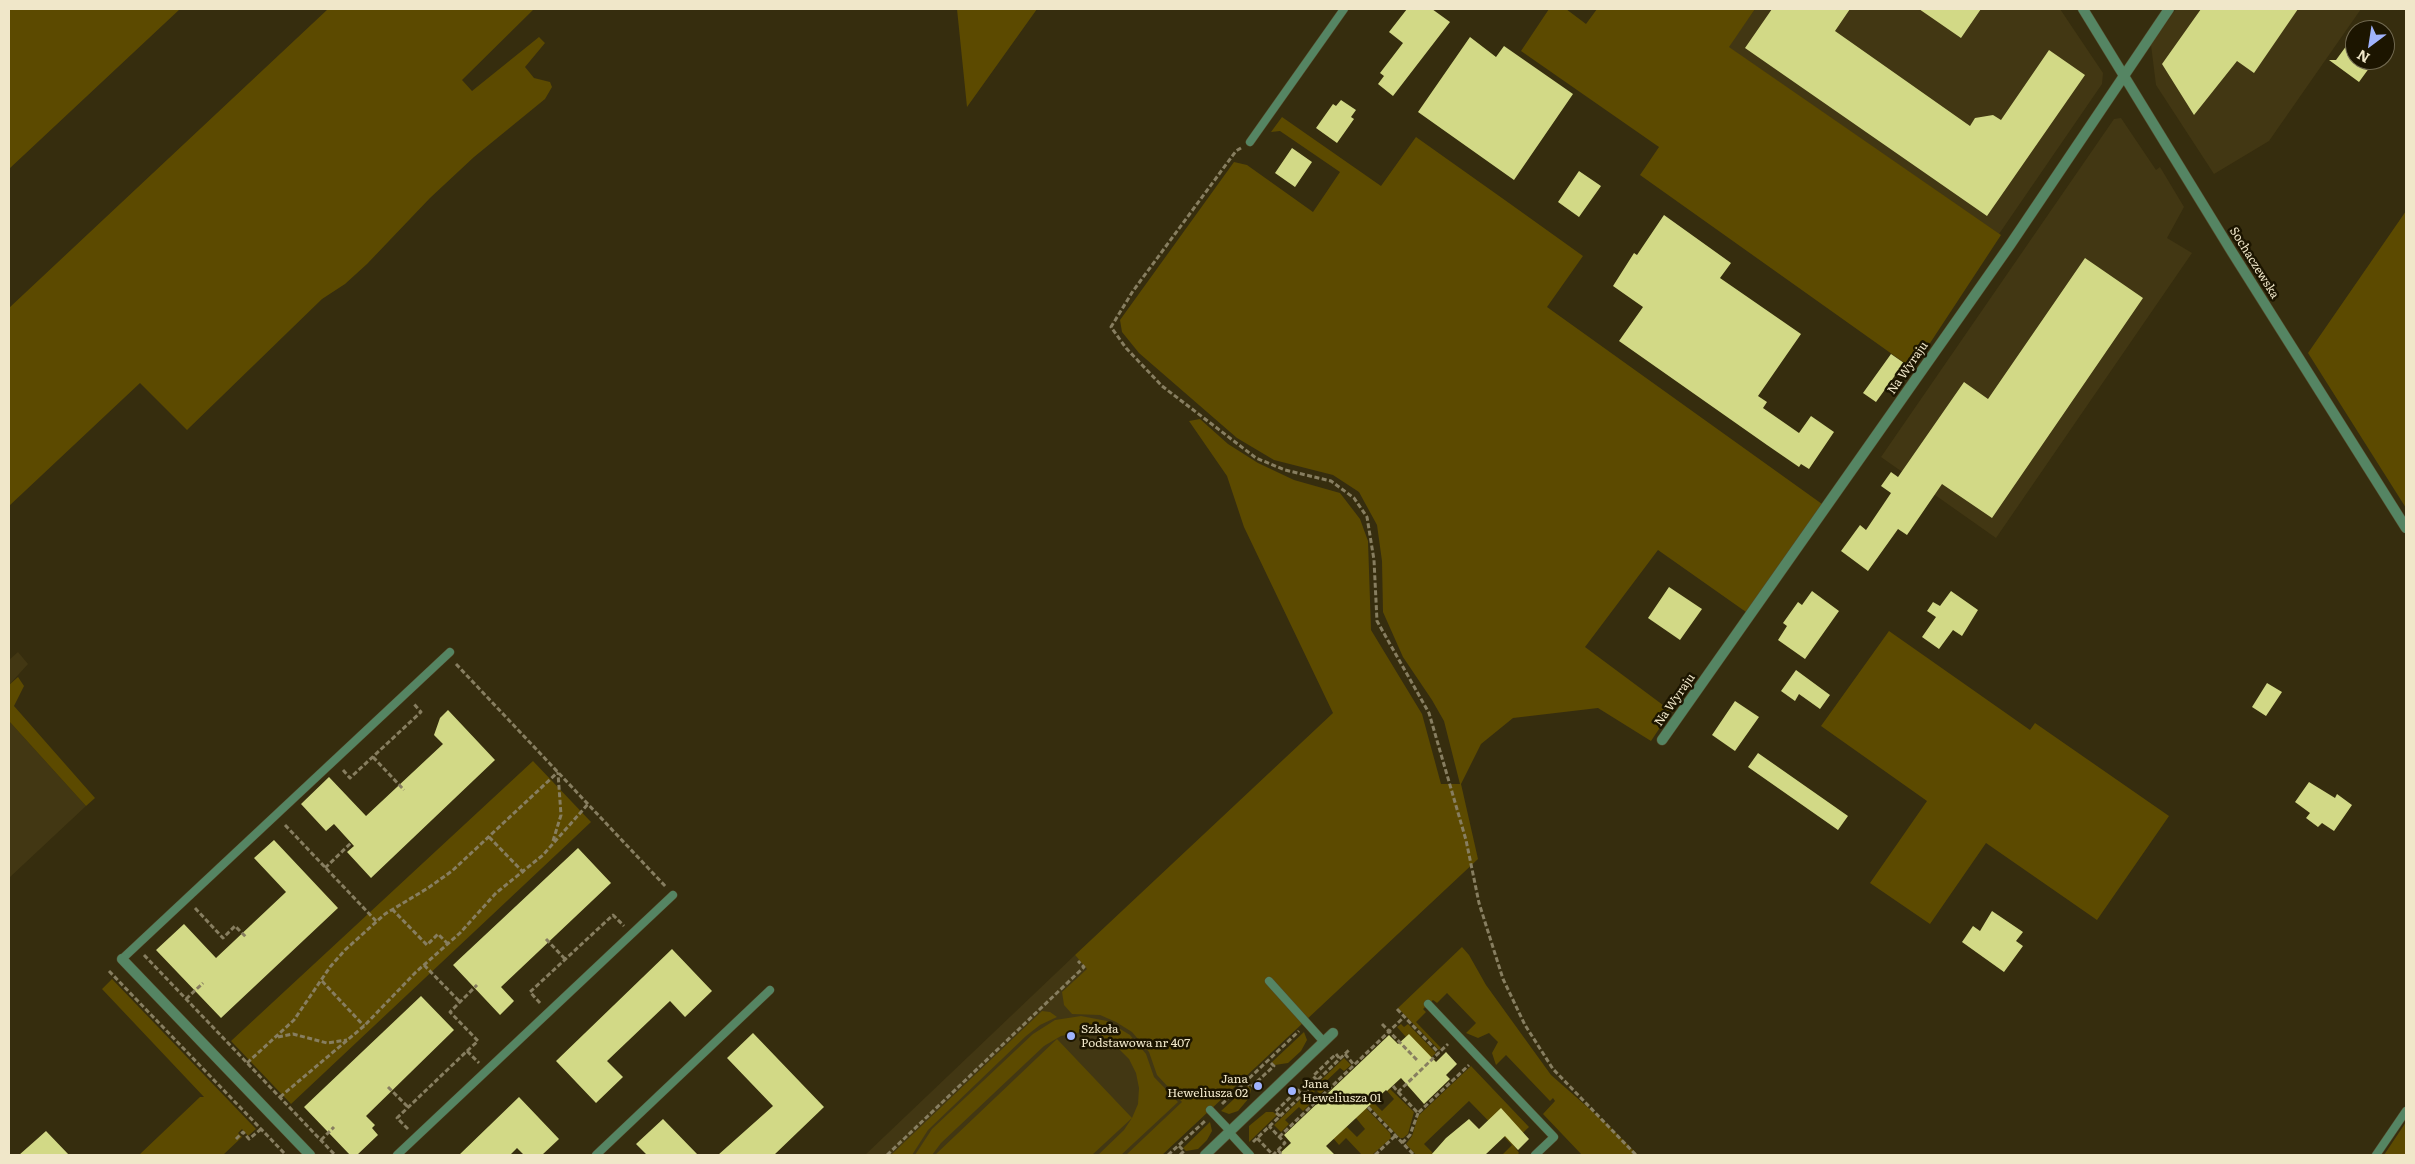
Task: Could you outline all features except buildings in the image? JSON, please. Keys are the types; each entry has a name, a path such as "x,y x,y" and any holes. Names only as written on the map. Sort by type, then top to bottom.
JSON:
{"street":[{"name":"Sochaczewska","path":"2083,9 2232,252 2406,528"},
{"name":"Na Wyraju","path":"1662,740 2010,245 2169,9"},
{"path":"122,959 310,1155"},
{"path":"1205,1155 1333,1033"}],"lane":[{"path":"1250,142 1344,9"},
{"path":"122,959 448,654"},
{"path":"396,1155 673,895"},
{"path":"1269,981 1324,1042"},
{"path":"596,1155 770,990"},
{"path":"1428,1004 1554,1137 1535,1155"},
{"path":"1214,1109 1229,1132 1250,1155"},
{"path":"2376,1155 2406,1111"}],"path":[{"path":"1250,142 1236,151 1132,291 1111,327 1126,348 1162,386 1256,458 1285,470 1331,481 1354,498 1367,518 1374,560 1377,621 1429,713 1466,840 1479,903 1503,979 1525,1026 1553,1069 1636,1155"},
{"path":"448,654 673,895"},
{"path":"336,773 341,768 350,778 421,712 411,702 418,695"},
{"path":"373,757 404,790"},
{"path":"247,1063 301,1012 345,950 392,909 440,880 558,772"},
{"path":"551,846 561,815 558,772"},
{"path":"280,1097 364,1026 424,965 448,944 496,893 524,873 588,804"},
{"path":"282,823 376,921"},
{"path":"489,837 524,873"},
{"path":"325,868 352,842"},
{"path":"659,893 666,886"},
{"path":"193,906 223,938 235,926 247,938"},
{"path":"392,909 427,945 438,934 448,944"},
{"path":"535,1011 542,1004 530,992 613,915 624,926 631,920"},
{"path":"546,939 565,959"},
{"path":"135,947 335,1155"},
{"path":"886,1155 1084,967 1078,961"},
{"path":"424,965 460,1002"},
{"path":"109,971 286,1155"},
{"path":"322,980 364,1026"},
{"path":"186,999 202,983"},
{"path":"402,1136 408,1130 397,1118 478,1041 450,1012 478,985"},
{"path":"1397,1010 1439,1053"},
{"path":"1279,1137 1404,1017"},
{"path":"1382,1024 1417,1060"},
{"path":"1214,1109 1246,1082 1302,1029"},
{"path":"275,1038 293,1034 327,1043 349,1039"},
{"path":"1398,1092 1458,1035"},
{"path":"1251,1144 1349,1050"},
{"path":"467,1051 479,1063 486,1057"},
{"path":"1317,1080 1313,1076 1336,1054 1340,1059"},
{"path":"1345,1054 1354,1065"},
{"path":"1246,1082 1251,1087 1274,1066 1268,1060"},
{"path":"1402,1143 1410,1135 1418,1113 1471,1063 1477,1069"},
{"path":"1393,1086 1418,1113"},
{"path":"388,1087 408,1107"},
{"path":"1280,1116 1275,1112 1298,1090 1314,1102"},
{"path":"1368,1107 1414,1155"},
{"path":"1168,1155 1207,1119"},
{"path":"1257,1138 1273,1154 1285,1143 1269,1126"},
{"path":"320,1140 334,1127"},
{"path":"236,1138 243,1132 249,1139 260,1129"},
{"path":"1375,1155 1396,1136"},
{"path":"1179,1146 1184,1151 1180,1155"},
{"path":"1278,1150 1282,1155"}],"shaded area":[{"path":"9,9 180,9 9,169"},
{"path":"328,9 534,9 462,80 472,91 539,37 545,43 525,67 534,78 550,82 552,87 545,99 474,157 430,198 367,264 345,284 322,299 187,430 140,383 9,506 9,308"},
{"path":"957,9 1037,9 967,107"},
{"path":"1549,9 1566,9 1586,24 1597,9 1755,9 1729,47 2001,235 1913,369 1640,175 1659,147 1521,51"},
{"path":"1755,9 2060,9 2103,73 2102,84 1999,234 1728,47"},
{"path":"2176,9 2361,9 2353,20 2345,20 2345,32 2269,141 2214,174 2156,85 2151,45"},
{"path":"1282,117 1381,186 1416,137 1583,256 1547,307 1822,504 1746,612 1658,550 1585,647 1671,711 1651,741 1598,708 1513,718 1481,744 1461,784 1478,859 1162,1155 1126,1155 1182,1102 1157,1075 1149,1052 1132,1032 1100,1015 1072,1014 1064,1005 1062,992 1087,969 1075,955 1333,713 1244,527 1227,476 1189,421 1200,419 1228,444 1258,463 1294,480 1340,493 1360,519 1368,541 1371,630 1422,714 1441,784 1460,784 1444,721 1403,657 1383,612 1382,561 1377,525 1359,492 1333,475 1274,460 1237,438 1139,353 1122,332 1120,320 1234,162 1247,165 1313,212 1340,172 1280,131 1271,132"},
{"path":"2121,118 2156,170 2160,167 2184,207 2167,238 2192,253 1996,538 1881,457 2114,119"},
{"path":"2406,211 2406,508 2308,353"},
{"path":"1889,631 2030,730 2035,723 2169,816 2097,920 1986,843 1930,924 1870,883 1927,801 1821,726"},
{"path":"18,652 28,664 9,685 9,660"},
{"path":"18,677 24,686 14,706 95,798 86,806 9,721 9,685"},
{"path":"9,721 86,806 9,878"},
{"path":"533,761 591,822 291,1104 231,1041"},
{"path":"1462,947 1469,955 1486,985 1551,1075 1609,1126 1638,1155 1582,1155 1543,1114 1555,1101 1553,1098 1550,1101 1506,1055 1496,1065 1492,1053 1498,1042 1489,1033 1478,1038 1466,1033 1476,1023 1447,993 1437,1003 1433,1000 1423,1009 1426,1012 1416,1022 1441,1048 1439,1050 1398,1008"},
{"name":"Szkoła Podstawowa nr 407","path":"1075,955 1216,1104 1162,1155 865,1155"},
{"path":"112,979 256,1129 248,1136 242,1129 238,1133 242,1137 223,1155 139,1155 200,1097 204,1097 102,989"},
{"path":"1042,1011 1050,1012 1057,1017 1040,1025 1026,1036 928,1130 912,1155 891,1155"},
{"path":"1081,1016 1107,1021 1130,1035 1146,1054 1154,1077 1178,1102 1121,1155 1098,1155 1124,1130 1132,1118 1138,1104 1139,1088 1136,1073 1129,1059 1111,1041 1097,1035 1081,1032 1061,1036 1044,1046 941,1143 932,1155 915,1155 932,1129 1033,1034 1055,1020"},
{"path":"1401,1024 1404,1027 1408,1024 1436,1053 1406,1082 1422,1048 1409,1034 1406,1037 1397,1027"},
{"path":"1304,1032 1307,1040 1301,1051 1288,1063 1275,1065 1272,1062"},
{"path":"1057,1039 1132,1118 1092,1155 935,1155"},
{"path":"1344,1058 1351,1065 1344,1071 1340,1068 1322,1085 1326,1089 1320,1094 1316,1090 1311,1095 1309,1092"},
{"path":"1471,1066 1529,1127 1512,1143 1519,1153 1517,1155 1502,1155 1512,1145 1469,1101 1424,1144 1433,1153 1431,1155 1416,1155 1406,1144 1412,1136 1418,1116"},
{"path":"1248,1086 1251,1089 1249,1098 1238,1111 1229,1114 1221,1111"},
{"path":"1390,1089 1414,1112 1408,1134 1403,1138 1400,1138 1369,1106 1373,1102 1382,1111 1394,1099 1387,1091"},
{"path":"1304,1096 1311,1103 1303,1111 1299,1107 1285,1120 1289,1124 1281,1132 1274,1125"},
{"path":"1366,1108 1390,1133 1391,1138 1372,1155 1362,1155 1346,1138 1339,1145 1333,1138 1347,1127 1357,1137 1365,1129 1356,1118"},
{"path":"1266,1112 1273,1112 1277,1115 1249,1142 1249,1126"},
{"path":"1210,1122 1212,1131 1207,1140 1198,1149 1186,1151 1183,1148"},
{"path":"2406,1122 2406,1155 2384,1155"}],"place":[{"name":"Szkoła Podstawowa nr 407","path":"1071,1036"},
{"name":"Jana Heweliusza 02","path":"1258,1086"},
{"name":"Jana Heweliusza 01","path":"1292,1091"}]}
